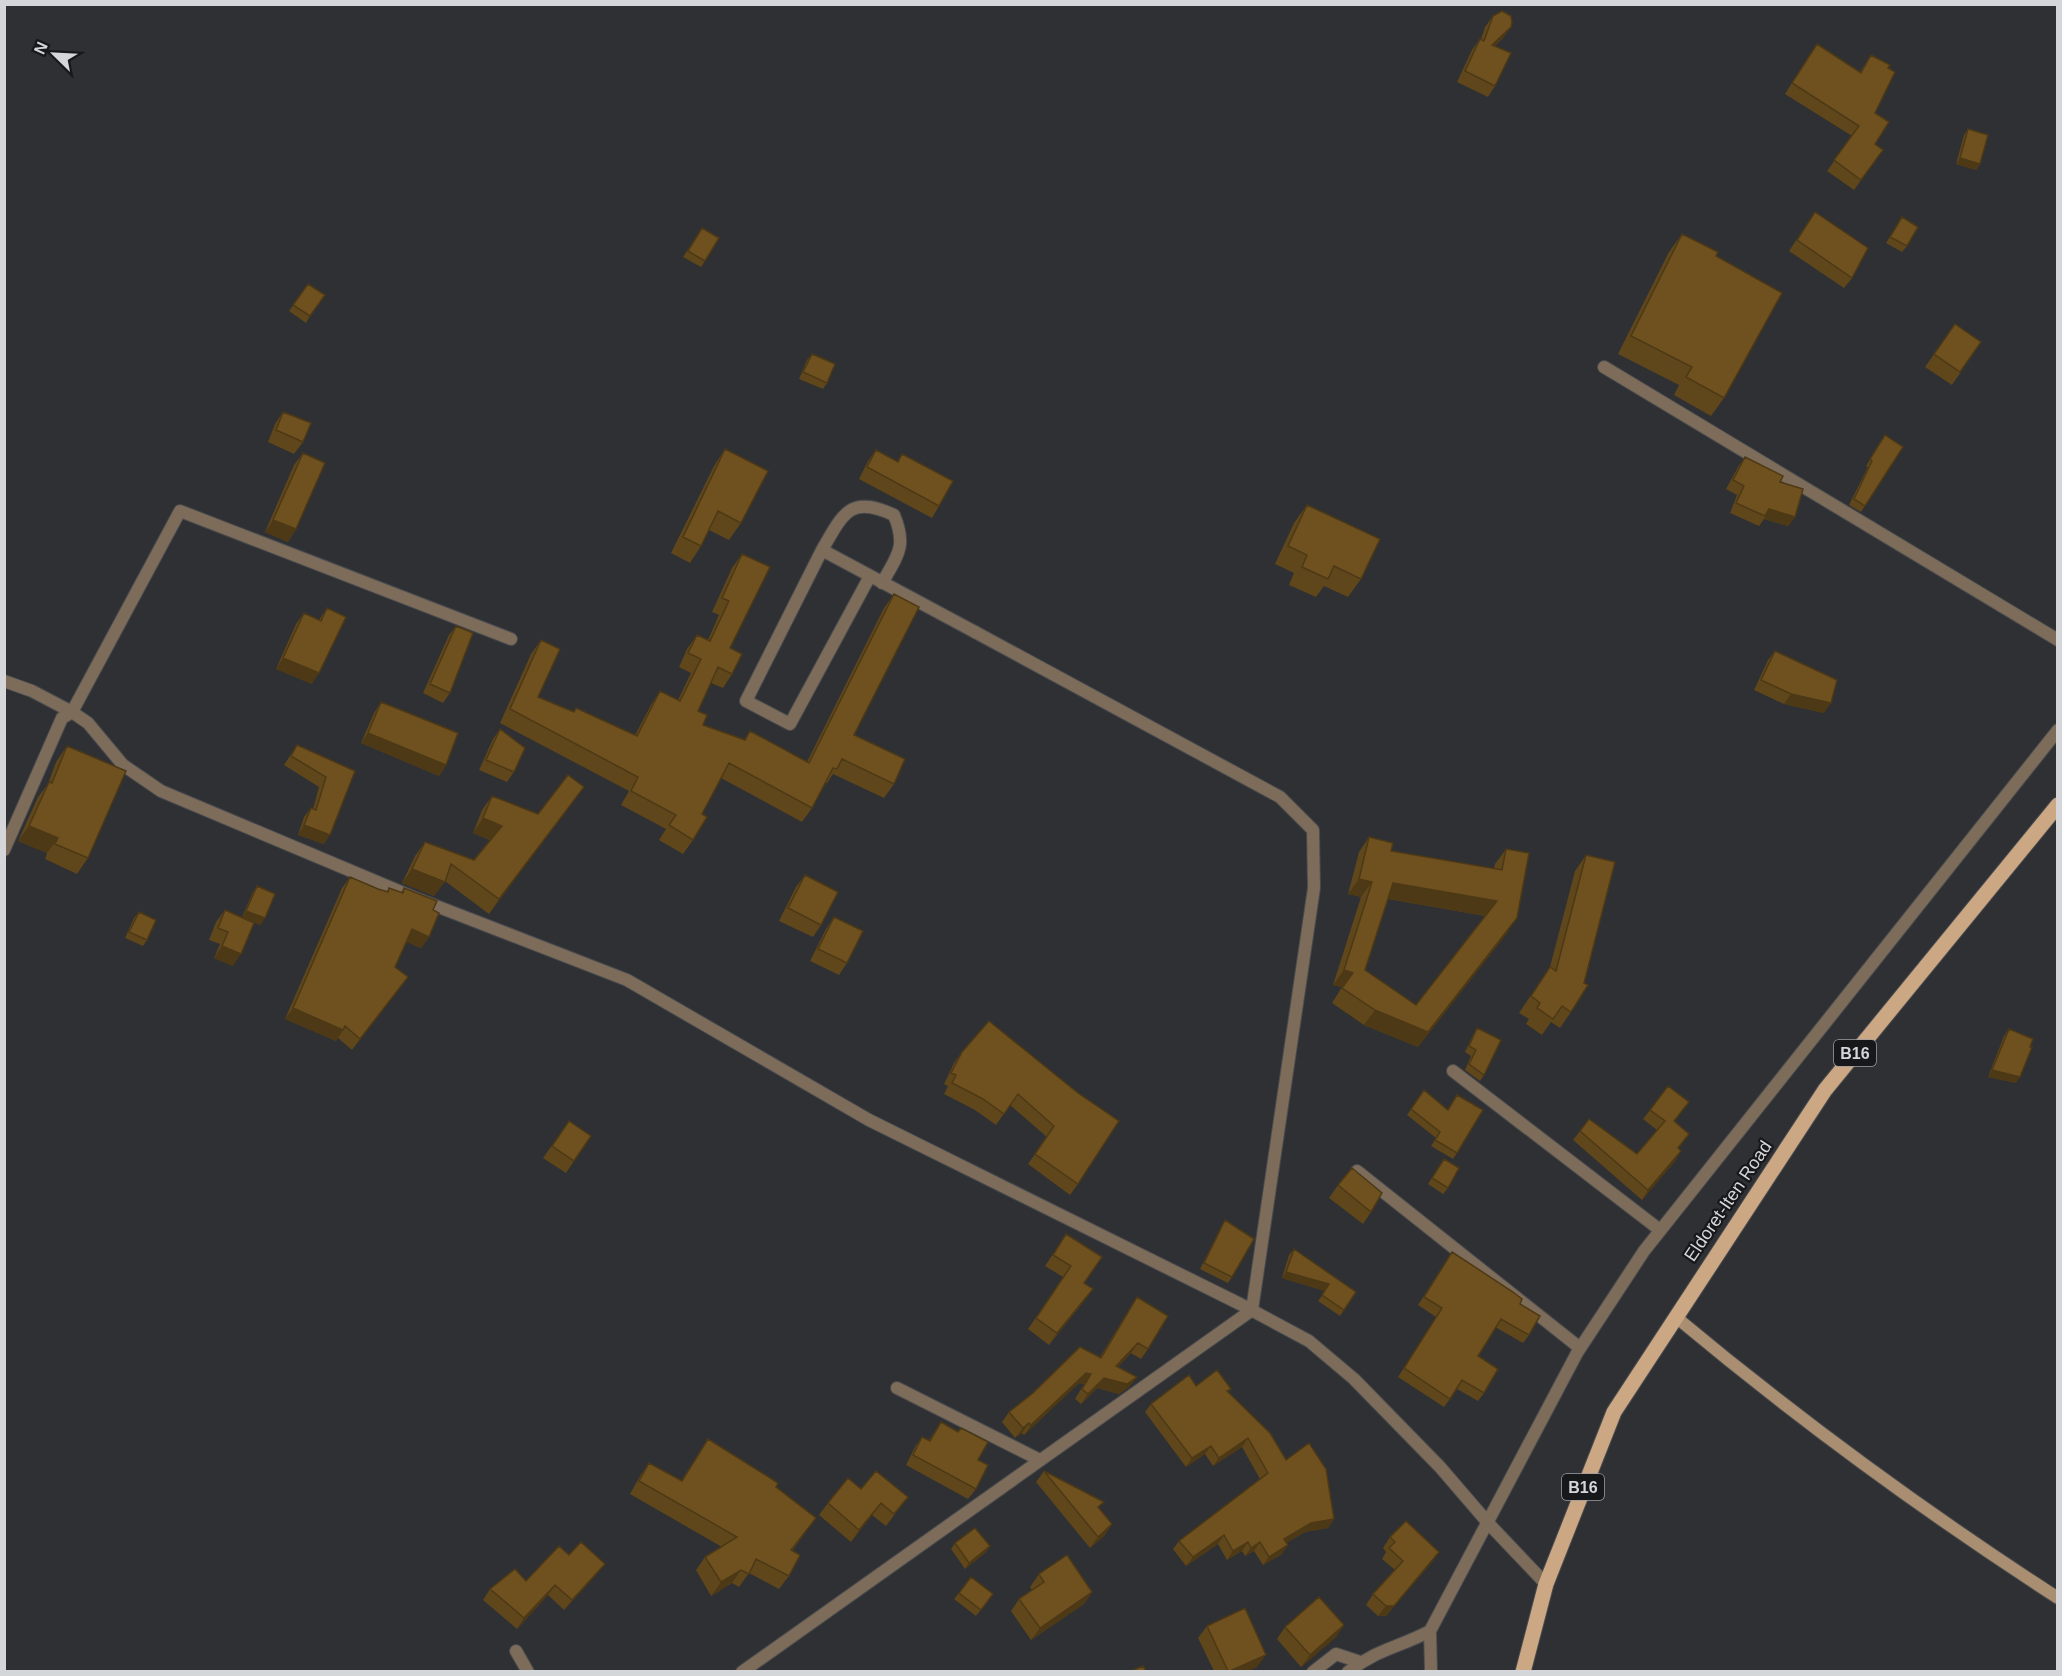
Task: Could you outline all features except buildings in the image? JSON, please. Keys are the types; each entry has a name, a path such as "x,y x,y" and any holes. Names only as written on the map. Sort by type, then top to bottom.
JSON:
{"main road":[{"name":"Eldoret-Iten Road","path":"1523,1671 1546,1584 1614,1412 1825,1090 2058,805"},
{"path":"1677,1318 1767,1393 1908,1498 2058,1598"}],"street":[{"path":"1604,367 2058,640"},
{"path":"870,576 790,724 746,700 822,550 841,518 857,507 874,505 894,515 902,533 901,550 882,583"},
{"path":"4,850 62,718 72,712 180,511 511,639"},
{"path":"742,1671 1252,1310 1314,888 1313,830 1280,797 822,550"},
{"path":"4,681 32,691 88,723 123,765 161,791 413,897 627,980 869,1119 1252,1310 1309,1341 1354,1379 1440,1467 1489,1524 1546,1584"},
{"path":"1431,1671 1431,1631 1580,1348 1660,1230 2058,730"},
{"path":"1453,1071 1660,1230"},
{"path":"1357,1171 1580,1348"},
{"path":"897,1388 1040,1460"},
{"path":"1348,1671 1388,1647 1412,1641 1431,1631"},
{"path":"516,1651 528,1671"},
{"path":"1313,1671 1336,1654 1360,1662"}]}
